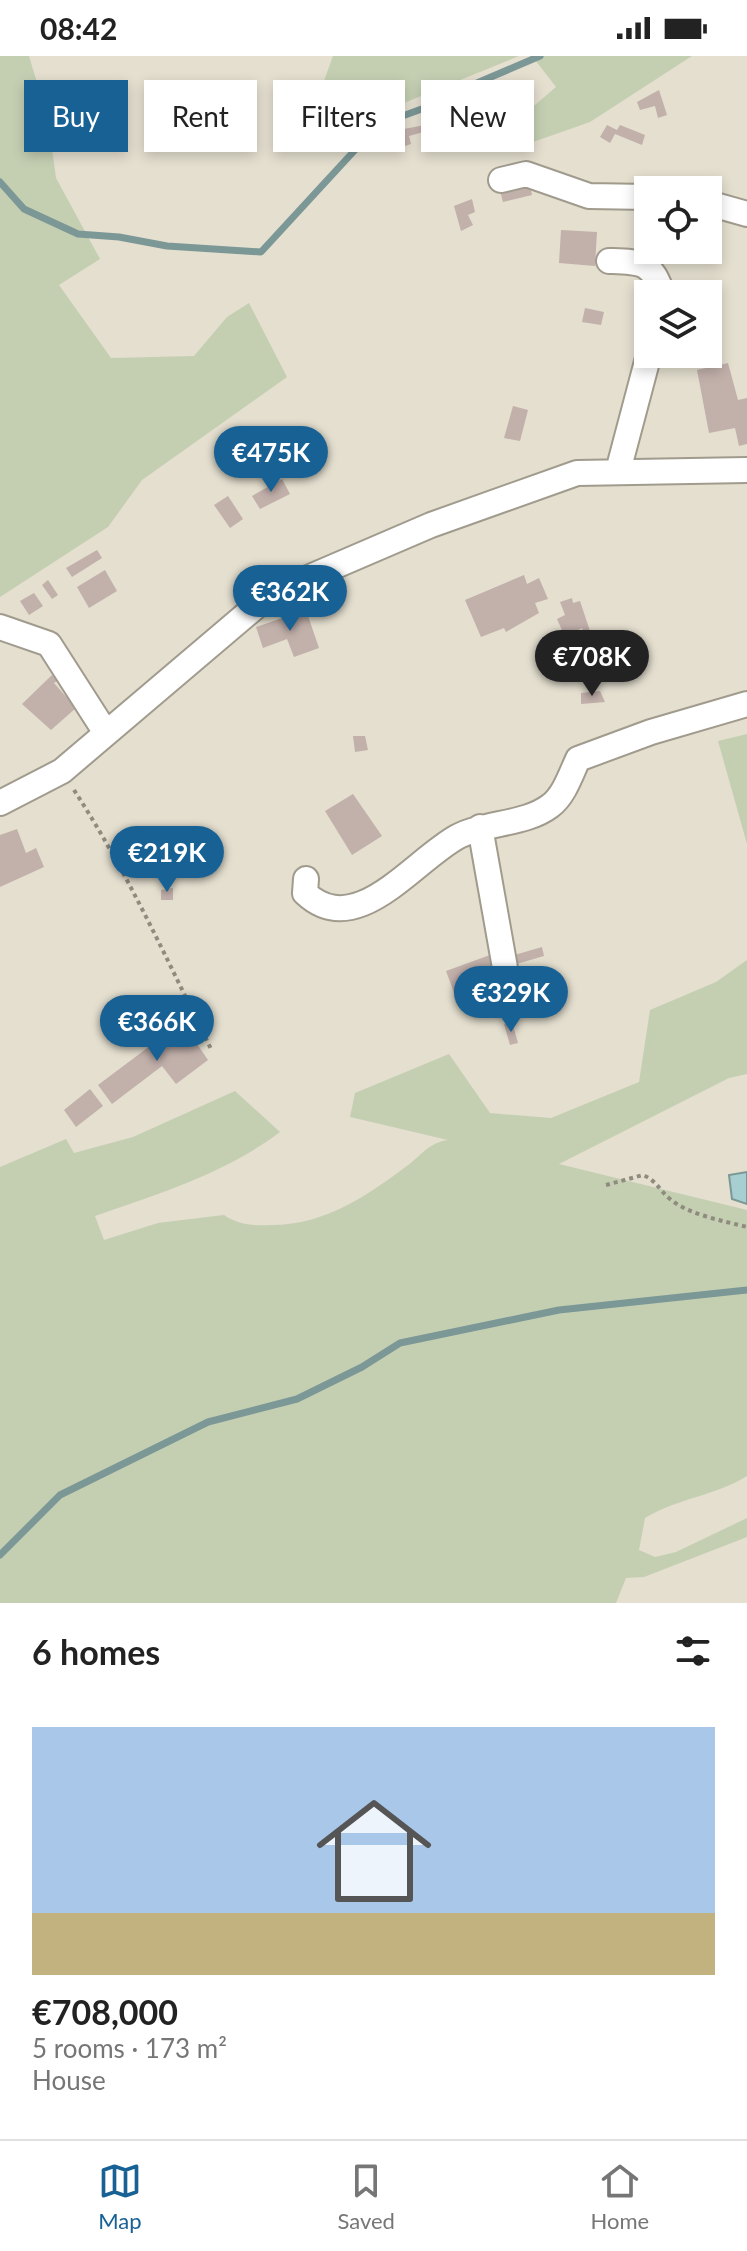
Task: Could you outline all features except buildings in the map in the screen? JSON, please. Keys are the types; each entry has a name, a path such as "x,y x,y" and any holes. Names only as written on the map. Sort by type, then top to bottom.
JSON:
{"street":[{"path":"501,180 526,174 589,196 634,197"},
{"path":"722,207 747,214"},
{"path":"609,261 641,263 657,274 658,280"},
{"path":"618,471 645,368"},
{"path":"0,803 62,771 261,602 289,586 431,525 577,473 747,470"},
{"path":"0,627 49,644 106,733"},
{"path":"306,879 305,893 319,907 336,911 358,906 456,838 480,827 547,809 557,801 578,759 651,732 747,704"},
{"path":"480,827 510,996"}],"path":[{"path":"62,771 127,876 147,923 212,1051"},
{"path":"606,1185 643,1175 657,1181 670,1199 715,1219 747,1227"}],"green space":[{"path":"0,56 29,56 36,80 24,80 24,152 52,152 56,178 100,259 59,285 111,358 194,356 227,317 249,303 287,377 142,480 108,527 0,597"},
{"path":"333,56 519,56 460,80 421,80 421,96 405,103 405,80 324,80"},
{"path":"532,56 692,56 590,122 534,142 534,106 556,87"},
{"path":"747,734 747,844 718,741"},
{"path":"747,960 747,1074 729,1078 559,1164 747,1210 747,1476 645,1518 639,1550 655,1557 676,1552 747,1518 747,1537 644,1577 626,1578 616,1603 0,1603 0,1167 66,1139 74,1153 133,1137 235,1091 280,1132 214,1171 95,1216 104,1240 158,1223 224,1215 241,1223 259,1225 311,1220 346,1206 396,1174 428,1148 448,1140 350,1117 355,1093 449,1054 490,1113 551,1118 639,1082 650,1010 716,982"}],"water":[{"path":"747,1172 747,1204 732,1199 729,1175"}],"waterway":[{"path":"0,182 24,209 78,234 119,237 167,246 261,252 378,125 457,96 477,83 540,56"},
{"path":"0,1555 60,1495 208,1422 297,1399 362,1367 400,1343 559,1310 747,1290"}]}
